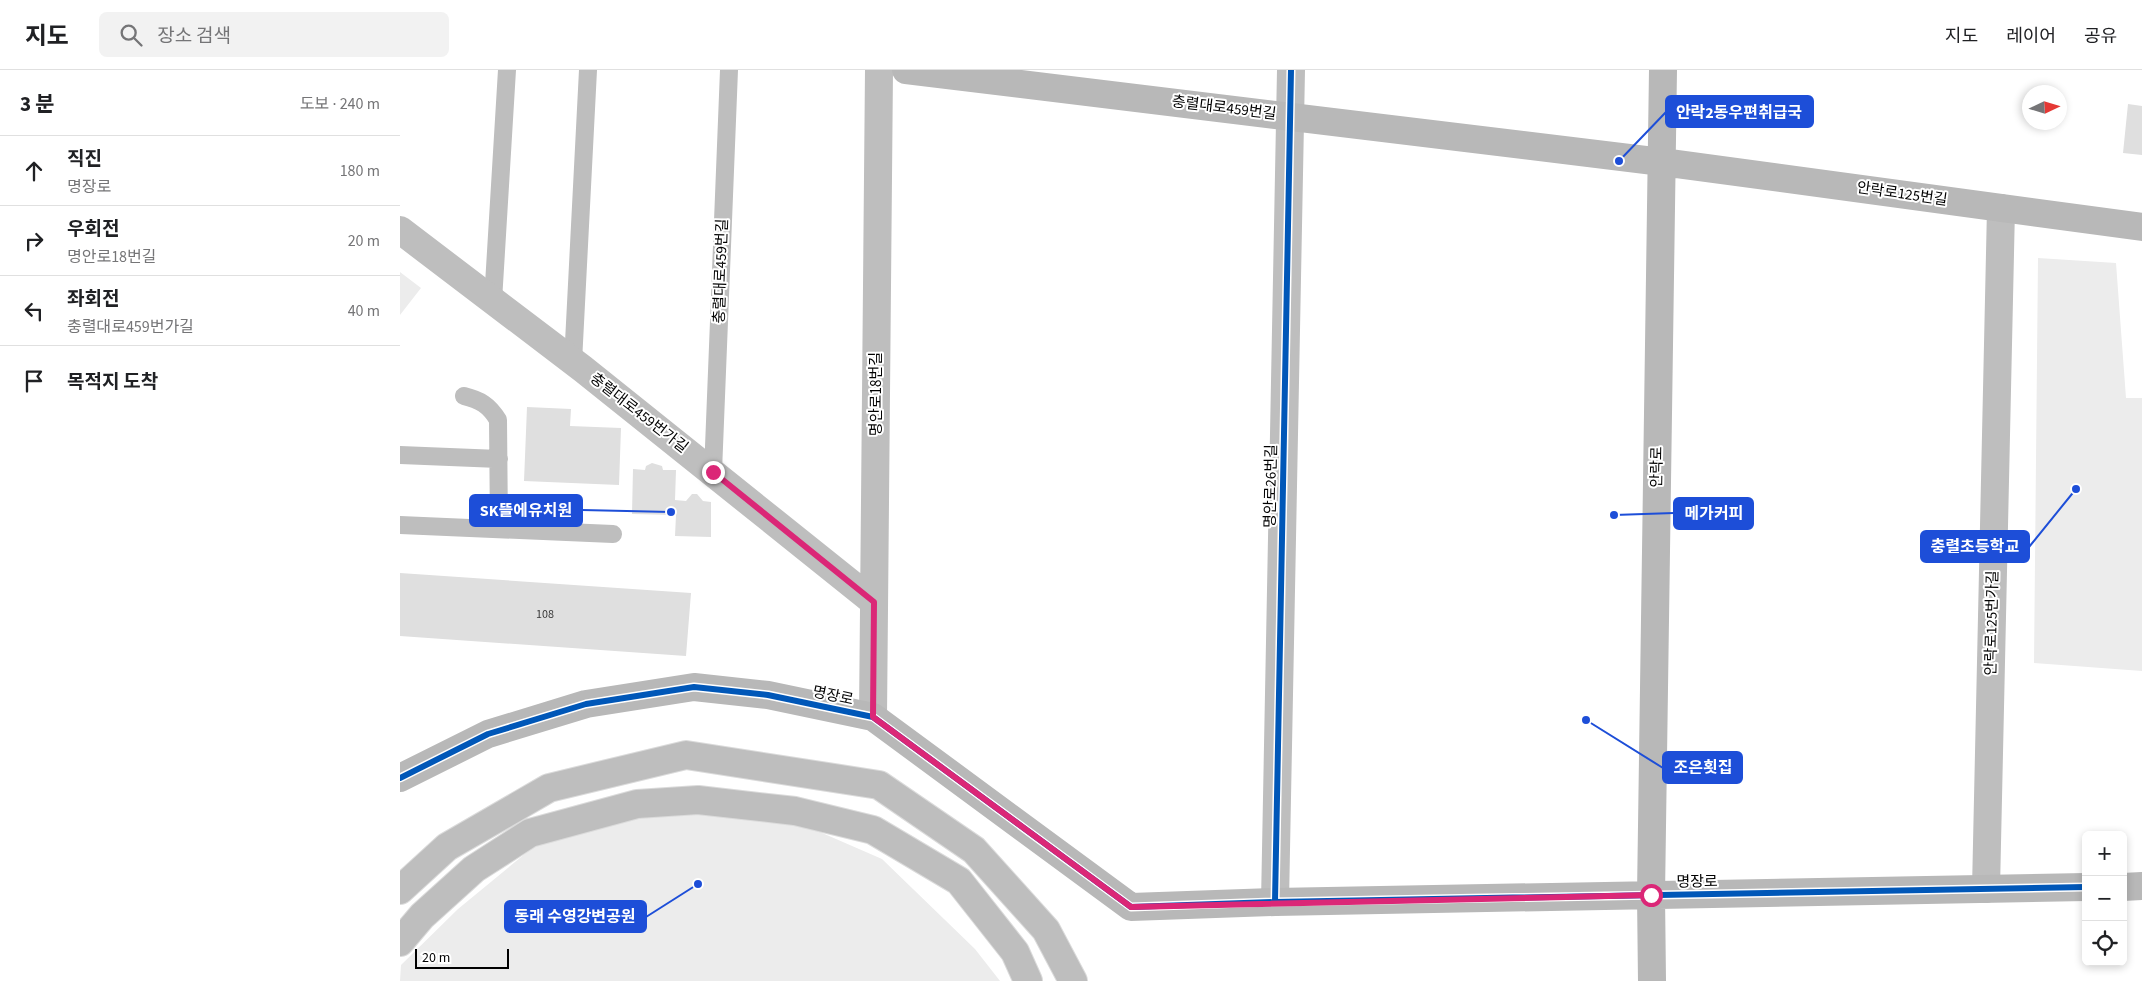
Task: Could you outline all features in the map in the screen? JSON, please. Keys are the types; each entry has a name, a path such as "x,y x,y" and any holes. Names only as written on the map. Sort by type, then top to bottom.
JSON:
{"main road":[{"name":"명안로18번길","path":"873,717 879,70"},
{"name":"충렬대로459번길","path":"906,70 1662,162"},
{"name":"명안로26번길","path":"1275,902 1291,70"},
{"name":"안락로","path":"1652,981 1651,895 1663,70"},
{"name":"안락로125번길","path":"1662,162 2142,227"},
{"name":"안락로125번가길","path":"1986,889 2001,208"},
{"name":"충렬대로459번가길","path":"400,230 573,362 874,602"},
{"name":"명장로","path":"400,778 488,734 586,704 694,687 768,695 873,717 1131,907 1275,902 2082,887"},
{"path":"400,890 447,847 549,788 686,755 879,785 974,850 1046,930 1073,981"},
{"path":"400,942 422,916 474,870 530,833 637,804 698,800 795,811 873,830 959,881 1015,952 1028,981"},
{"path":"2127,886 2142,886"}],"lane":[{"path":"493,301 507,70"},
{"path":"573,362 588,70"},
{"name":"충렬대로459번길","path":"713,472 729,70"},
{"path":"464,396 479,400 491,409 498,420 500,459 499,528"},
{"path":"400,455 500,459"},
{"path":"400,525 612,534"}],"shaded area":[{"path":"2038,258 2116,263 2126,398 2142,398 2142,671 2034,663"},
{"path":"400,272 421,288 400,315"},
{"path":"673,813 749,814 813,829 882,859 975,949 1000,981 400,981 401,965 458,909 532,848 597,824"}],"building":[{"path":"2128,104 2142,106 2142,155 2123,153"},
{"path":"527,407 571,409 570,426 621,428 619,485 524,481"},
{"path":"652,463 662,466 663,470 676,470 675,500 686,501 692,494 697,494 703,501 711,502 711,537 675,536 676,515 632,514 633,469 645,470 646,466"},
{"path":"400,573 691,593 686,656 400,636"}],"cycle path":[{"path":"1275,902 1291,70"},
{"path":"400,778 488,734 586,704 694,687 768,695 873,717 1131,907 1275,902 2082,887"}],"place":[{"name":"안락2동우편취급국","path":"1619,161"},
{"name":"충렬초등학교","path":"2076,489"},
{"name":"SK뜰에유치원","path":"671,512"},
{"name":"메가커피","path":"1614,515"},
{"name":"조은횟집","path":"1586,720"},
{"name":"동래 수영강변공원","path":"698,884"}],"route":[{"path":"713,472 874,602 873,717 1131,907 1275,902 1651,895"}]}
